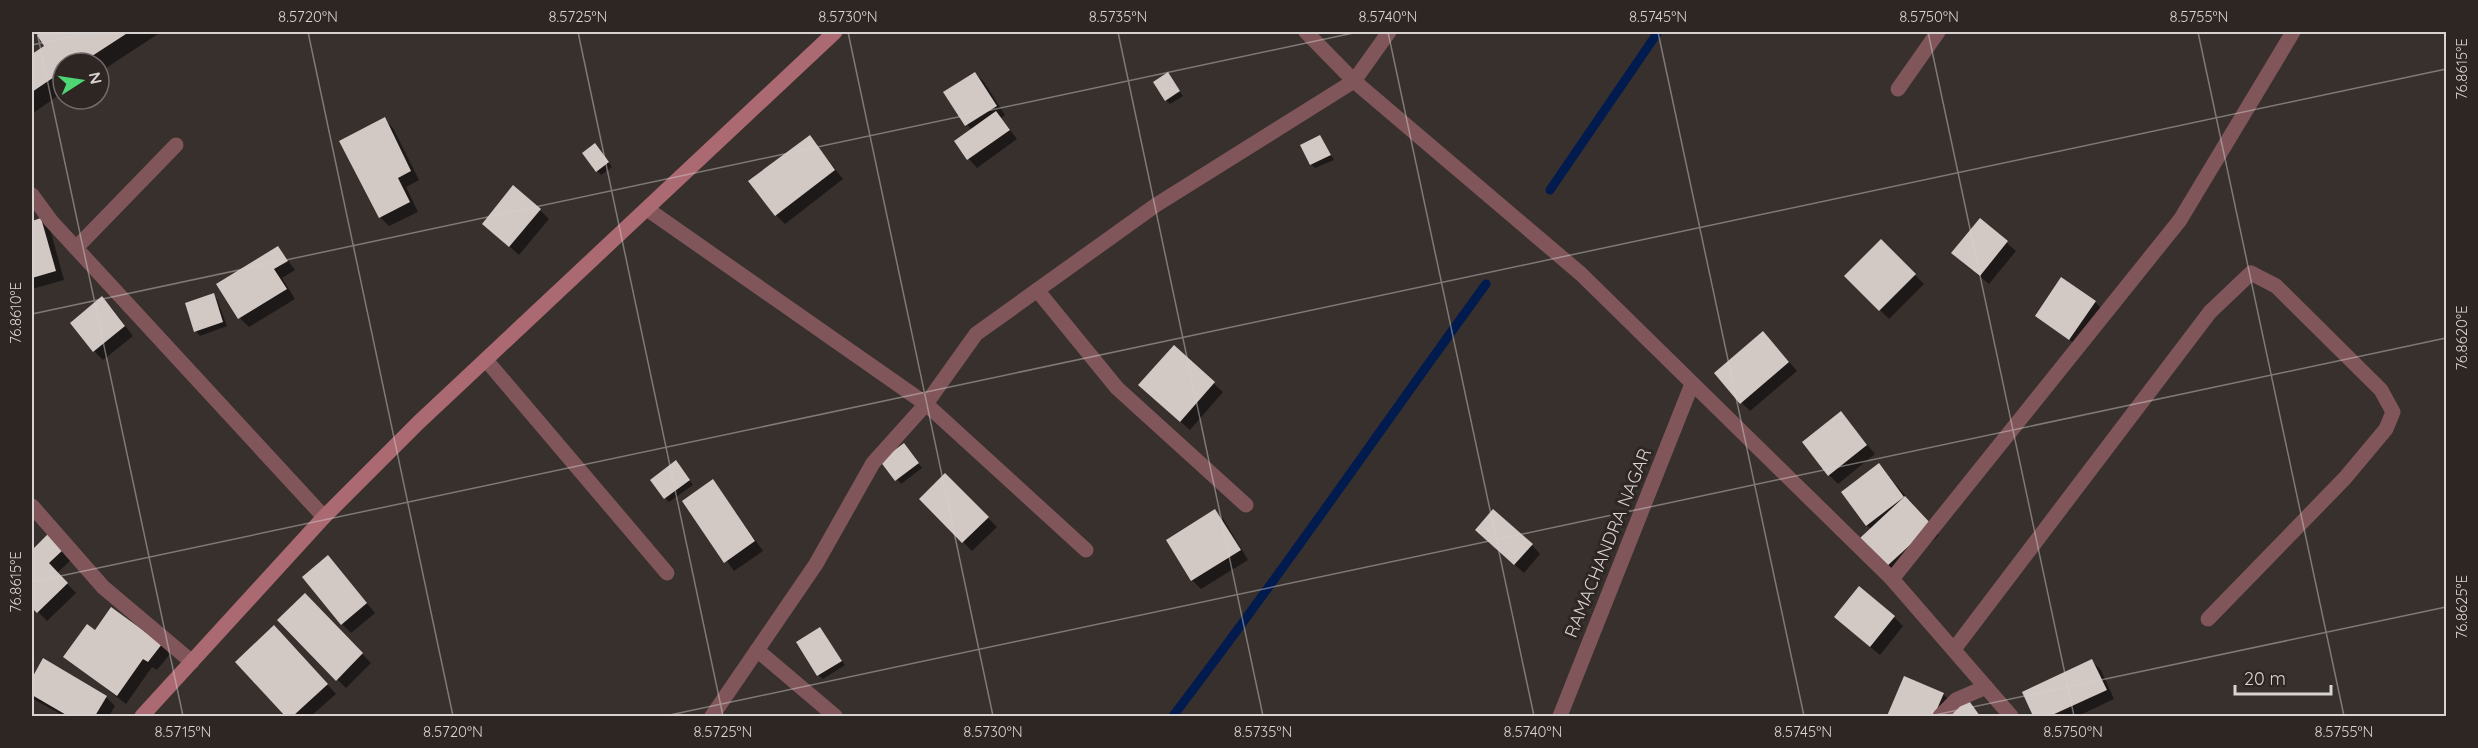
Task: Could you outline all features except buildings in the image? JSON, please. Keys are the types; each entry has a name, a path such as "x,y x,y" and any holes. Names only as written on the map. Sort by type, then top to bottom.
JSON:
{"street":[{"path":"142,717 324,517 486,360 836,32"},
{"path":"1306,32 1354,81 1581,274 1892,579 1954,648 2011,717"},
{"path":"712,717 816,564 873,463 927,405 976,334 1156,205 1354,81 1389,32"},
{"path":"1898,89 1938,32"},
{"path":"1892,579 2180,220 2293,32"},
{"path":"76,248 176,145"},
{"path":"32,195 76,248 324,517"},
{"path":"647,209 927,405 1086,550"},
{"path":"1954,648 2210,312 2251,273 2276,285 2381,390 2392,412 2386,429 2345,478 2208,619"},
{"path":"1037,290 1117,388 1246,505"},
{"path":"486,360 667,573"},
{"name":"RAMACHANDRA NAGAR","path":"1560,717 1692,384"},
{"path":"32,506 103,586 192,662"},
{"path":"757,650 835,717"},
{"path":"1940,717 1956,700 1986,687"}],"waterway":[{"path":"1550,190 1658,32"},
{"path":"1173,716 1292,555 1486,284"}]}
